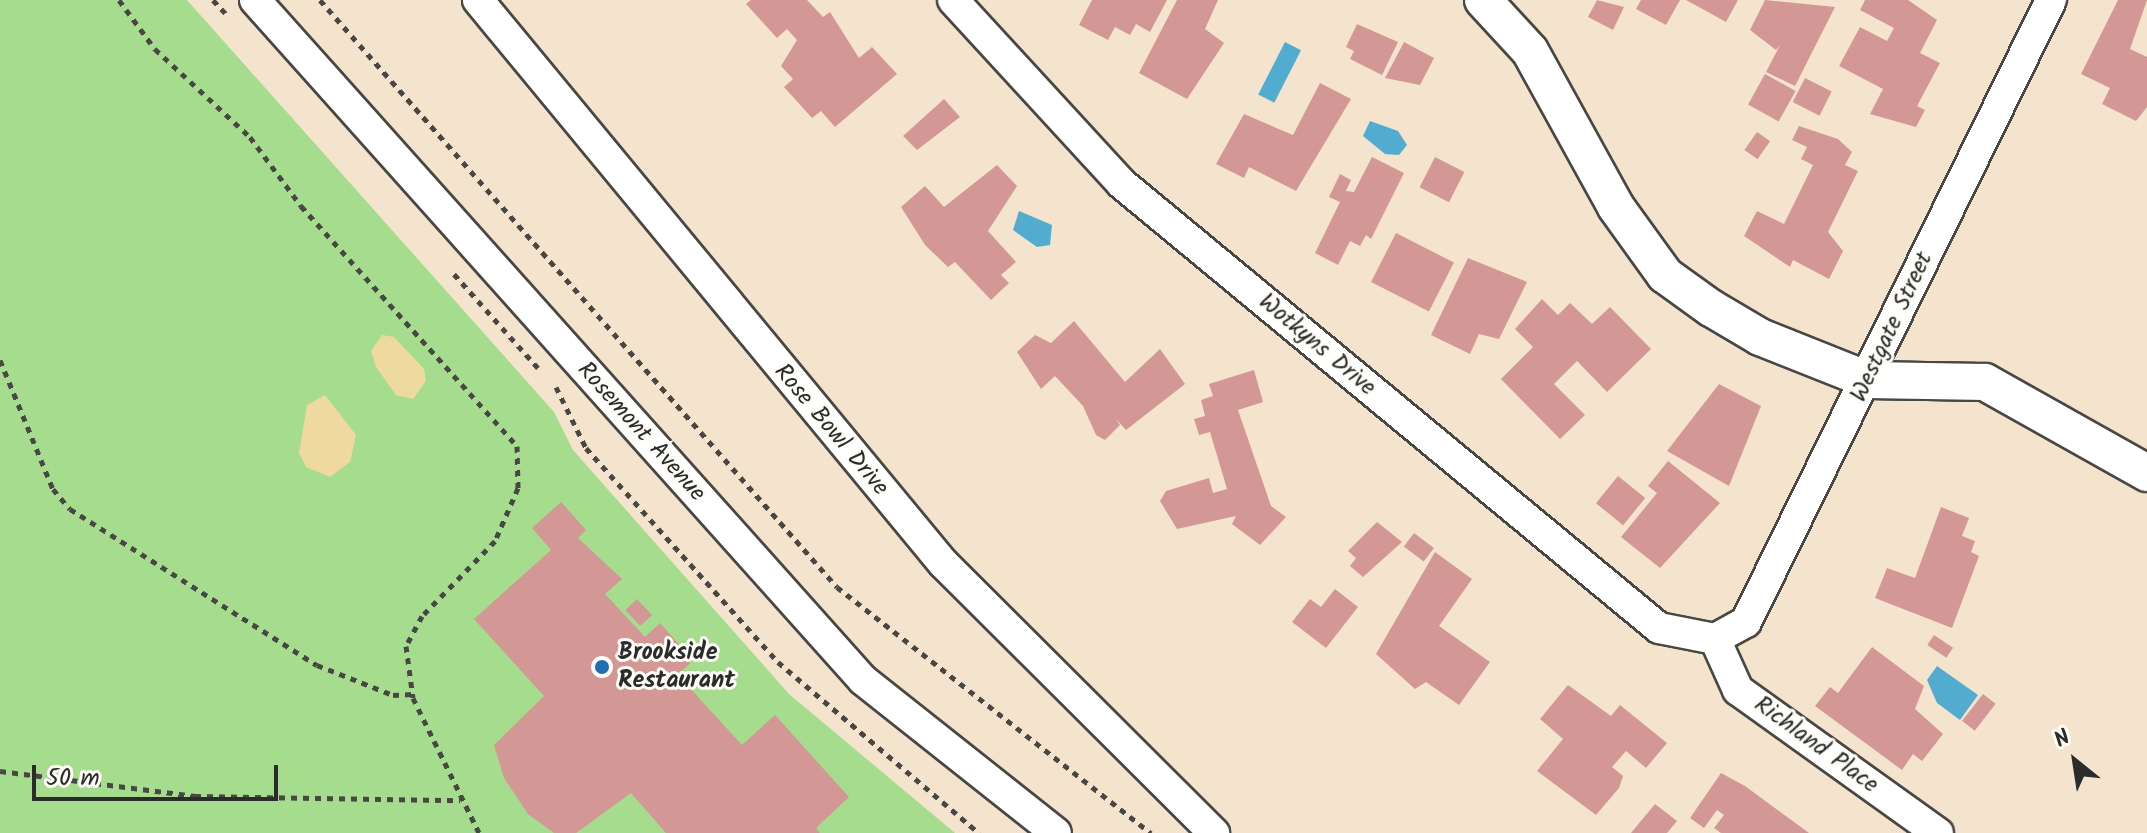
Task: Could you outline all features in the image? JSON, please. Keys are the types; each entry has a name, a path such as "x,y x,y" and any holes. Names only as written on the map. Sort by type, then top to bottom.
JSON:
{"street":[{"name":"Rosemont Avenue","path":"255,0 863,680 1056,833"},
{"name":"Rose Bowl Drive","path":"478,0 943,563 1214,833"},
{"name":"Wotkyns Drive","path":"953,0 1121,183 1659,628 1715,639"},
{"path":"1483,0 1530,51 1616,207 1665,275 1760,337 1868,380 1985,382 2147,473"},
{"name":"Westgate Street","path":"1715,639 1746,622 1868,380 2039,4"},
{"name":"Richland Place","path":"1715,639 1738,690 1938,833"}],"path":[{"path":"119,0 155,49 250,137 301,206 517,446 518,488 495,541 422,616 406,646 413,694 460,800 479,833"},
{"path":"213,0 234,24"},
{"path":"320,0 837,587 1151,833"},
{"path":"441,260 557,388 586,448 778,662 979,833"},
{"path":"0,360 53,489 70,509 317,665 393,695 413,694"},
{"path":"0,771 195,796 460,800"}],"green space":[{"path":"0,0 187,0 554,412 573,450 789,694 955,833 0,833"}],"sand":[{"path":"382,335 394,337 424,369 426,381 413,399 396,395 376,367 371,351"},
{"path":"325,395 356,435 350,462 330,477 306,467 299,453 307,405"}],"water":[{"path":"1285,42 1301,50 1274,103 1258,95"},
{"path":"1370,121 1398,131 1407,145 1399,155 1385,154 1363,136"},
{"path":"1019,211 1052,225 1050,245 1037,247 1013,230"},
{"path":"1937,666 1978,695 1960,720 1937,703 1927,680"}],"building":[{"path":"751,0 807,0 823,17 830,12 859,58 872,47 897,74 835,127 821,111 812,118 784,87 793,79 781,66 797,40 787,29 777,38 746,4"},
{"path":"1092,0 1167,0 1150,32 1136,24 1130,35 1115,27 1108,40 1079,25"},
{"path":"1177,0 1218,0 1205,29 1224,43 1187,99 1139,73"},
{"path":"1597,0 1624,7 1613,30 1588,17"},
{"path":"1641,0 1680,0 1666,25 1636,9"},
{"path":"1686,0 1738,0 1726,22"},
{"path":"1765,0 1835,7 1795,86 1766,72 1780,45 1776,50 1750,30"},
{"path":"1865,0 1908,0 1937,20 1920,53 1940,63 1917,106 1925,110 1916,127 1870,114 1883,89 1839,66 1860,27 1887,41 1894,28 1860,10"},
{"path":"2118,0 2147,0 2130,49 2147,57 2147,107 2136,121 2102,104 2110,88 2081,74"},
{"path":"1357,24 1398,42 1382,75 1350,59 1354,51 1346,47"},
{"path":"1404,42 1434,58 1420,85 1385,78"},
{"path":"1765,74 1796,91 1779,122 1748,105"},
{"path":"1805,78 1832,92 1819,116 1793,102"},
{"path":"1320,83 1351,99 1296,191 1249,167 1244,178 1216,164 1244,114 1293,135"},
{"path":"944,99 960,117 917,150 903,136"},
{"path":"1799,126 1838,139 1852,152 1845,165 1858,171 1828,232 1843,251 1829,279 1793,260 1790,267 1744,236 1757,211 1784,224 1813,165 1801,159 1807,147 1792,140"},
{"path":"1757,132 1770,141 1757,159 1744,150"},
{"path":"1372,157 1404,173 1371,239 1366,235 1360,246 1350,241 1338,265 1315,253 1340,202 1329,197 1340,174 1351,180 1346,191 1354,192"},
{"path":"1435,157 1464,172 1449,202 1420,187"},
{"path":"997,165 1017,186 988,231 1016,262 1001,275 1009,283 991,300 955,262 948,267 925,245 901,207 925,186 944,207"},
{"path":"1396,233 1454,263 1429,312 1371,282"},
{"path":"1468,258 1527,282 1499,339 1479,334 1470,354 1431,335"},
{"path":"1542,299 1558,315 1570,303 1592,324 1610,307 1651,349 1607,392 1577,361 1554,384 1585,415 1560,439 1501,379 1533,347 1515,329"},
{"path":"1074,321 1125,382 1160,349 1185,384 1126,430 1116,419 1120,425 1105,440 1096,435 1083,406 1055,376 1041,389 1017,352 1035,335 1051,343"},
{"path":"1254,370 1263,402 1238,410 1271,506 1286,517 1260,545 1232,524 1236,516 1177,529 1160,501 1166,491 1209,478 1213,493 1227,489 1210,432 1199,435 1194,419 1205,416 1201,400 1213,396 1209,384"},
{"path":"1719,384 1761,406 1729,486 1667,451"},
{"path":"1668,461 1720,503 1660,568 1621,537 1657,493 1648,486"},
{"path":"1618,476 1645,498 1623,525 1596,503"},
{"name":"Brookside Restaurant","path":"561,502 586,530 578,538 622,579 605,594 645,637 660,623 693,660 678,675 742,745 775,715 849,797 816,828 820,833 666,833 631,793 576,833 554,833 528,814 504,778 494,745 544,696 474,619 551,550 532,528"},
{"path":"1941,507 1969,518 1962,536 1975,541 1971,552 1979,556 1952,628 1875,598 1887,568 1915,578"},
{"path":"1377,522 1402,542 1363,577 1350,566 1356,558 1348,551"},
{"path":"1414,533 1434,548 1424,562 1404,547"},
{"path":"1435,552 1472,579 1439,626 1490,662 1459,705 1426,682 1415,689 1376,654"},
{"path":"1335,589 1358,607 1326,648 1292,622 1310,599 1321,607"},
{"path":"637,599 652,615 640,626 625,610"},
{"path":"1934,635 1953,648 1946,658 1927,645"},
{"path":"1872,647 1924,686 1915,709 1943,734 1922,761 1913,754 1902,770 1815,706 1830,687 1838,693"},
{"path":"1568,685 1611,716 1620,705 1667,743 1646,768 1626,751 1612,767 1623,776 1619,788 1596,815 1537,771 1563,739 1540,719"},
{"path":"1983,694 1996,704 1975,731 1962,721"},
{"path":"1721,773 1745,786 1809,833 1721,833 1714,828 1724,815 1717,810 1704,828 1690,818"},
{"path":"1655,804 1677,821 1667,833 1631,833"}],"place":[{"name":"Brookside Restaurant","path":"602,667"}]}
